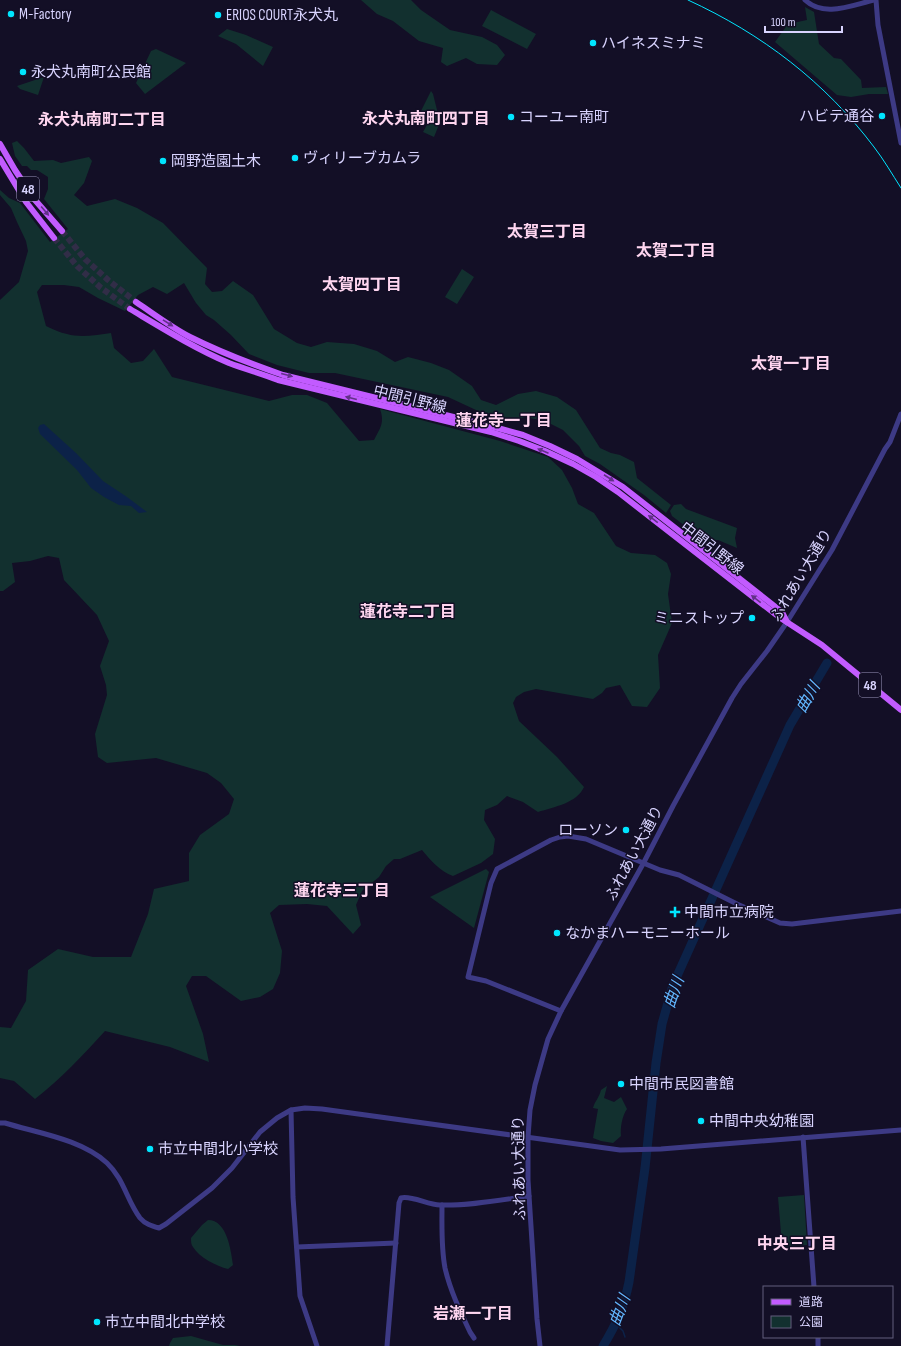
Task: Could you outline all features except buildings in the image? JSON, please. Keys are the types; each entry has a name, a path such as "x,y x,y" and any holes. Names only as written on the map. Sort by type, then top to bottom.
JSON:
{"main road":[{"name":"48","path":"0,144 35,200 62,231"},
{"name":"48","path":"0,159 26,202 54,238"},
{"name":"中間引野線","path":"136,302 189,336 235,358 257,366 283,375 509,431 577,459 623,487 782,612 787,622"},
{"name":"中間引野線","path":"130,309 184,341 230,363 252,371 278,380 492,432 545,451 573,464 618,492 779,617 839,658 901,710"}],"street":[{"path":"805,0 817,8 824,10 875,0 878,25 898,114 901,143"},
{"name":"ふれあい大通り","path":"540,1346 529,1196 528,1137 530,1110 535,1085 548,1039 561,1011 643,864 738,688 787,622 835,545 890,442 901,414"},
{"path":"561,1011 486,981 468,977 497,869 551,840 560,837 568,836 586,839 643,864 679,875 780,923 786,924 901,911"},
{"path":"0,1123 70,1142 90,1151 106,1162 116,1174 140,1219 149,1225 159,1228 212,1188 232,1168 260,1132 277,1118 291,1110 305,1108 322,1109 620,1150 658,1149 901,1130"},
{"path":"291,1110 293,1197 300,1296 316,1346"},
{"path":"803,1137 814,1286"},
{"path":"387,1346 399,1203 401,1198 406,1197 436,1205 460,1205 529,1196"},
{"path":"442,1205 442,1239 445,1267 452,1289 474,1338"},
{"path":"297,1247 396,1243"}],"green space":[{"path":"361,0 411,0 421,10 450,30 482,37 497,45 505,55 497,65 477,64 466,58 447,66 441,62 443,48 419,41 393,21 377,14"},
{"path":"805,7 814,12 819,44 834,58 841,59 861,80 862,88 886,87 888,94 869,94 851,97 837,95 775,42 788,24 807,20"},
{"path":"491,10 536,34 527,49 482,26"},
{"path":"227,29 246,35 273,47 263,66 236,44 218,36"},
{"path":"156,49 186,63 145,94 136,83 151,51"},
{"path":"44,77 38,95 20,89 17,86"},
{"path":"431,91 440,122 434,137 423,132 428,123 418,117"},
{"path":"17,141 34,161 53,160 61,163 89,157 92,161 84,183 74,195 87,206 115,199 137,208 163,223 207,268 205,284 212,292 222,291 233,281 253,295 274,329 297,343 311,347 327,342 354,344 377,351 395,362 408,357 431,363 449,370 472,386 481,400 496,405 518,394 536,391 557,397 576,410 600,448 634,462 637,478 671,505 666,513 644,495 600,464 585,456 579,446 563,430 545,421 525,417 511,422 476,410 448,397 335,373 309,373 277,365 249,354 231,335 206,315 196,303 184,283 167,294 153,287 138,295 125,311 79,287 42,285 37,292 46,326 62,333 77,336 111,333 114,348 131,363 143,361 154,349 172,377 269,401 292,395 307,395 327,403 359,441 374,440 382,422 380,409 500,441 548,457 562,470 572,488 578,504 594,513 616,546 631,553 655,555 667,563 671,574 668,594 672,623 658,655 660,688 647,707 632,706 620,685 606,688 602,693 593,699 536,689 524,692 516,697 513,703 519,721 557,757 584,787 581,792 571,801 538,812 523,802 507,796 497,805 485,810 484,820 495,839 493,854 481,863 453,876 436,865 422,850 400,859 394,859 386,866 379,877 362,891 356,905 361,925 353,934 327,906 307,904 279,905 270,913 282,951 280,973 273,989 260,997 241,1001 206,976 192,976 186,986 203,1034 209,1062 170,1047 105,1031 63,1075 35,1099 14,1081 0,1078 0,1027 11,1028 26,1001 28,970 58,949 93,957 131,957 148,914 154,889 189,881 189,853 200,835 229,814 234,799 221,783 207,773 156,758 107,763 98,757 95,734 107,695 106,685 100,666 109,641 97,615 64,580 59,558 48,556 30,561 12,563 15,582 3,591 0,591 0,300 19,282 28,251 26,241 11,208 0,195 0,190 9,198 20,203 50,242 68,229 44,199 48,189 48,177 37,170 31,170 27,166 22,166 15,156 12,143"},
{"path":"462,269 474,277 457,304 445,297"},
{"path":"681,504 686,509 737,528 735,538 737,548 718,540 706,542 672,516 670,511 674,505"},
{"path":"486,869 489,872 474,928 430,897"},
{"path":"607,1086 604,1098 614,1102 621,1097 627,1109 622,1122 621,1136 613,1143 593,1138 598,1109 593,1108 601,1090"},
{"path":"804,1195 807,1245 784,1247 782,1245 778,1197"},
{"path":"208,1220 214,1221 220,1225 227,1237 233,1265 228,1269 213,1264 204,1258 196,1251 191,1243 191,1238"},
{"path":"191,1336 223,1345 240,1346 169,1346 173,1338"}],"water":[{"path":"44,424 76,453 103,481 147,512 139,513 131,506 119,505 91,488 77,470 40,434 38,428 40,425"}],"waterway":[{"name":"曲川","path":"603,1346 619,1316 625,1300 629,1282 645,1168 656,1063 662,1024 673,985 790,725 827,663"},
{"path":"616,1324 623,1331 625,1337"}],"tunnel":[{"path":"62,231 85,259 108,280 136,302"},
{"path":"54,238 77,266 100,287 130,309"}],"tram line":[{"path":"688,0 715,13 766,44 813,81 835,101 855,123 878,152 901,188"}],"place":[{"name":"M-Factory","path":"11,14"},
{"name":"ERIOS COURT永犬丸","path":"218,15"},
{"name":"ハイネスミナミ","path":"593,43"},
{"name":"永犬丸南町公民館","path":"23,72"},
{"name":"ハビテ通谷","path":"882,116"},
{"name":"コーユー南町","path":"511,117"},
{"name":"ヴィリーブカムラ","path":"295,158"},
{"name":"岡野造園土木","path":"163,161"},
{"name":"ミニストップ","path":"752,618"},
{"name":"ローソン","path":"626,830"},
{"name":"中間市立病院","path":"675,912"},
{"name":"なかまハーモニーホール","path":"557,933"},
{"name":"中間市民図書館","path":"621,1084"},
{"name":"中間中央幼稚園","path":"701,1121"},
{"name":"市立中間北小学校","path":"150,1149"},
{"name":"市立中間北中学校","path":"97,1322"}],"district":[{"name":"永犬丸南町四丁目","path":"426,118"},
{"name":"永犬丸南町二丁目","path":"102,119"},
{"name":"太賀三丁目","path":"547,231"},
{"name":"太賀二丁目","path":"676,250"},
{"name":"太賀四丁目","path":"362,284"},
{"name":"太賀一丁目","path":"791,363"},
{"name":"蓮花寺一丁目","path":"504,420"},
{"name":"蓮花寺二丁目","path":"408,611"},
{"name":"蓮花寺三丁目","path":"342,890"},
{"name":"中央三丁目","path":"797,1243"},
{"name":"岩瀬一丁目","path":"473,1313"}]}
